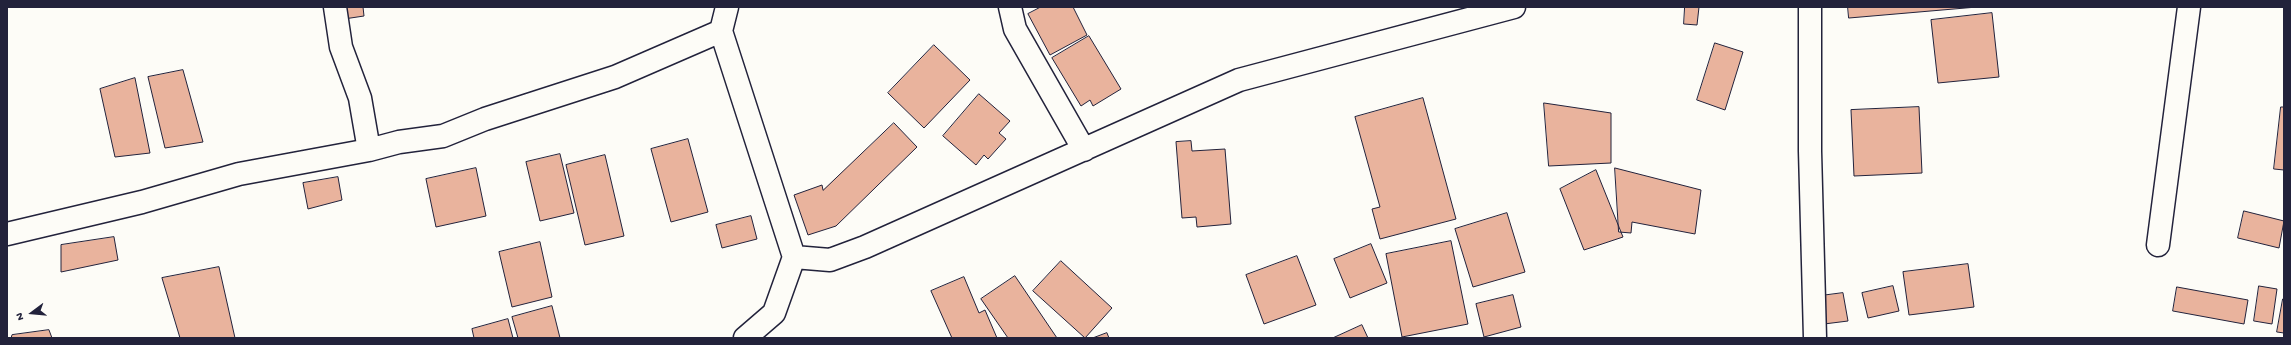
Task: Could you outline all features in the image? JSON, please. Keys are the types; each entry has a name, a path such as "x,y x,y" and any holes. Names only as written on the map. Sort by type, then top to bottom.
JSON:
{"street":[{"path":"335,7 341,47 360,98 369,150"},
{"path":"727,7 721,31 794,258 774,313 745,338"},
{"path":"1010,7 1015,29 1084,150"},
{"path":"794,258 830,260 865,247 1239,80 1514,7"},
{"path":"1810,7 1810,151 1816,338"},
{"path":"2158,245 2189,7"},
{"path":"7,234 142,202 240,174 369,150 399,142 443,136 485,119 616,78 721,31"}],"building":[{"path":"342,7 363,7 364,16 344,19"},
{"path":"1041,7 1073,7 1087,35 1050,55 1028,14"},
{"path":"1685,7 1699,7 1697,25 1684,24"},
{"path":"1848,7 1977,7 1849,18"},
{"path":"1992,13 1999,77 1938,83 1931,20"},
{"path":"1089,36 1121,89 1093,106 1090,100 1081,106 1052,58"},
{"path":"1715,43 1743,52 1725,110 1697,100"},
{"path":"934,45 970,80 924,128 888,93"},
{"path":"183,70 203,142 165,148 148,77"},
{"path":"135,78 150,153 115,157 100,89"},
{"path":"979,94 1010,121 999,133 1006,139 988,159 984,155 976,165 943,136"},
{"path":"1423,98 1456,219 1380,239 1372,209 1380,207 1355,117"},
{"path":"1544,103 1611,113 1611,163 1549,166"},
{"path":"1919,107 1922,173 1854,176 1851,110"},
{"path":"2281,107 2284,107 2284,170 2274,169"},
{"path":"894,123 917,147 836,226 808,235 794,195 822,185 823,190"},
{"path":"688,139 708,212 671,222 651,149"},
{"path":"1191,141 1192,151 1225,149 1231,224 1197,227 1196,217 1182,218 1176,142"},
{"path":"560,154 574,213 540,221 526,162"},
{"path":"605,155 624,236 585,245 566,165"},
{"path":"476,168 486,216 436,227 426,179"},
{"path":"1615,168 1701,190 1695,234 1632,222 1631,233 1619,232"},
{"path":"1596,170 1623,237 1584,250 1560,189"},
{"path":"338,177 342,200 308,209 303,183"},
{"path":"2244,211 2284,221 2279,248 2238,238"},
{"path":"1507,213 1525,272 1473,287 1455,229"},
{"path":"751,216 757,239 722,248 716,225"},
{"path":"114,237 118,260 61,272 61,245"},
{"path":"1451,241 1468,324 1402,337 1386,254"},
{"path":"540,242 552,297 512,307 499,252"},
{"path":"1371,244 1387,283 1350,298 1334,259"},
{"path":"1297,256 1316,305 1264,324 1246,275"},
{"path":"1061,261 1112,308 1085,338 1033,291"},
{"path":"1968,264 1974,307 1909,315 1903,272"},
{"path":"219,267 235,338 180,338 162,278"},
{"path":"1015,276 1057,338 1008,338 981,299"},
{"path":"964,277 979,313 985,310 997,338 952,338 931,291"},
{"path":"1893,286 1899,311 1868,318 1862,293"},
{"path":"2259,286 2277,289 2272,324 2254,321"},
{"path":"2177,287 2248,300 2244,324 2173,311"},
{"path":"1843,293 1848,321 1824,324 1820,296"},
{"path":"1513,295 1521,327 1484,337 1476,304"},
{"path":"2284,299 2284,333 2277,332"},
{"path":"552,306 560,338 518,338 512,317"},
{"path":"508,319 513,338 474,338 472,329"},
{"path":"1362,325 1368,338 1333,338"},
{"path":"49,330 52,338 11,338 12,335"},
{"path":"1107,333 1109,338 1093,338"}]}
